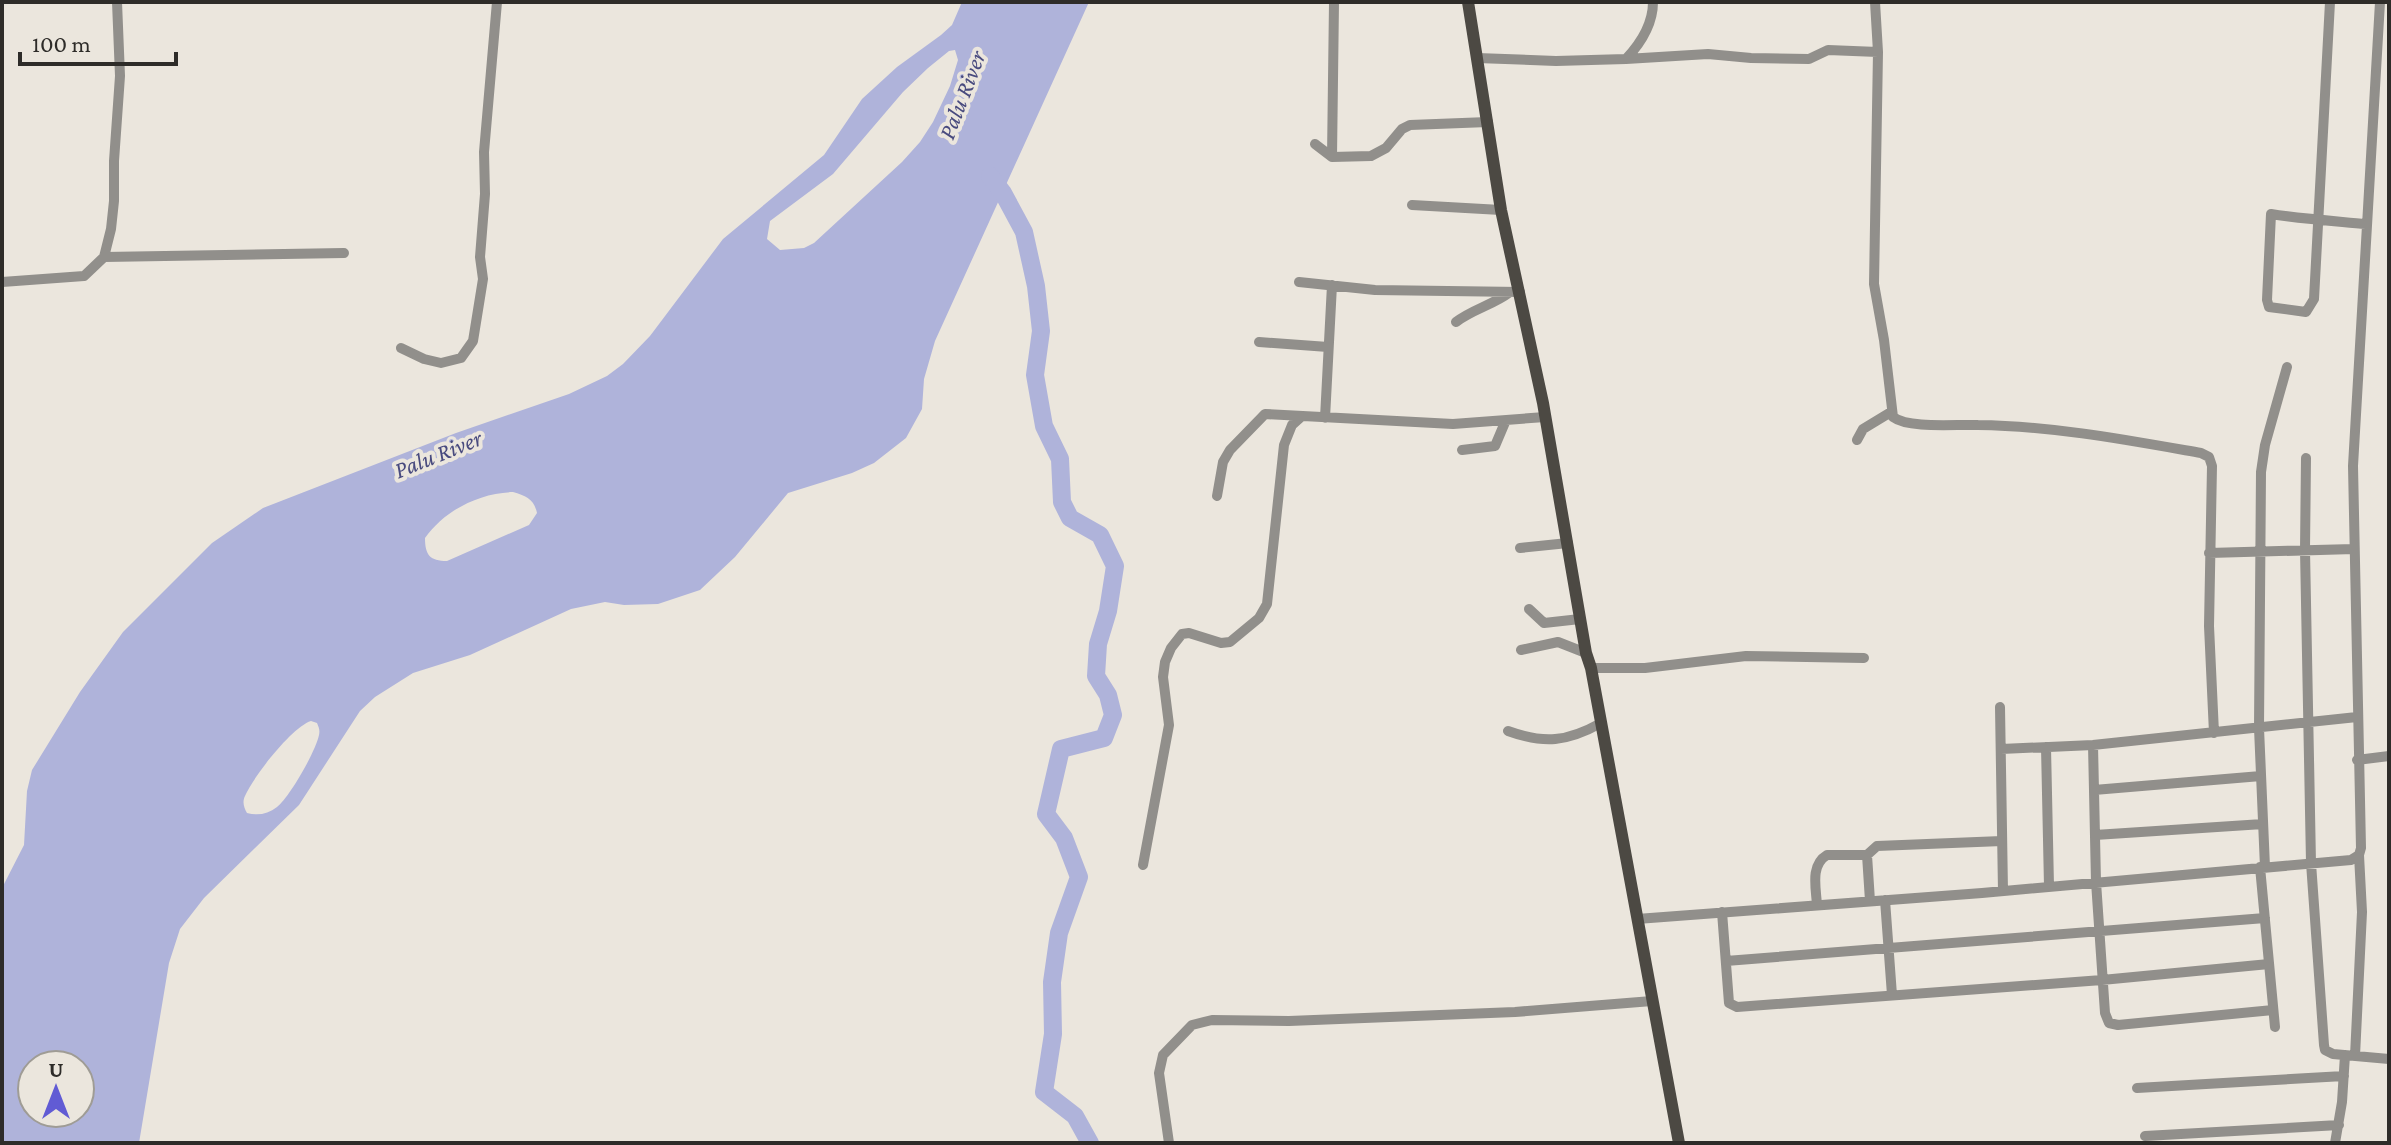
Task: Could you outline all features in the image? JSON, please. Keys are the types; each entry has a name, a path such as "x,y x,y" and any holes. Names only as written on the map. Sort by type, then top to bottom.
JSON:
{"main road":[{"path":"1468,2 1515,292 1545,417 1586,653 1679,1143"}],"street":[{"path":"2,282 84,276 104,257 114,201 120,76 117,2"},
{"path":"401,348 441,363 461,358 473,341 483,279 480,257 485,194 484,152 497,2"},
{"path":"1332,157 1334,2"},
{"path":"1626,59 1639,45 1651,17 1653,2"},
{"path":"1875,2 1878,52 1874,284 1884,340 1891,412 1896,421 1904,423 1994,425 2106,436 2205,454 2212,466 2209,553 2214,733"},
{"path":"2330,2 2319,219 2314,299 2310,310 2299,312 2269,307 2271,214 2319,219 2366,224"},
{"path":"2335,1143 2344,1076 2350,1056 2362,912 2353,466 2380,2"},
{"path":"1477,58 1556,61 1708,54 1809,59 1828,50 1878,52"},
{"path":"1315,144 1332,157 1377,154 1410,125 1488,122"},
{"path":"1412,205 1501,210"},
{"path":"104,257 344,253"},
{"path":"1299,282 1375,290 1515,292"},
{"path":"1325,418 1332,285"},
{"path":"1456,322 1474,310 1515,292"},
{"path":"1259,342 1328,347"},
{"path":"2275,1027 2262,867 2259,551 2261,472 2265,445 2287,367"},
{"path":"1857,440 1863,429 1891,412"},
{"path":"1217,496 1223,462 1230,450 1265,414 1453,424 1545,417"},
{"path":"1143,865 1169,725 1164,696 1165,662 1175,640 1182,634 1189,633 1221,643 1230,642 1259,618 1267,604 1284,445 1292,425 1302,416"},
{"path":"1462,450 1495,446 1506,420"},
{"path":"2306,458 2311,863 2324,1045 2328,1053 2389,1059"},
{"path":"1520,548 1568,543"},
{"path":"2209,553 2354,549"},
{"path":"1529,609 1544,623 1580,619"},
{"path":"1521,650 1558,642 1586,653"},
{"path":"1591,668 1645,668 1768,655 1864,658"},
{"path":"2000,707 2003,891"},
{"path":"2001,749 2093,745 2357,717"},
{"path":"1508,731 1547,740 1582,733 1601,723"},
{"path":"2093,745 2102,980 2105,1013 2112,1025 2273,1010"},
{"path":"2046,747 2049,886"},
{"path":"2357,760 2389,756"},
{"path":"2094,790 2261,776"},
{"path":"2095,835 2263,824"},
{"path":"1817,905 1815,871 1821,858 1827,855 1867,855 1877,846 2002,841"},
{"path":"1867,855 1870,901"},
{"path":"1637,919 2003,891 2351,860 2359,855"},
{"path":"1885,900 1892,995"},
{"path":"1722,912 1729,1003 1737,1007 2102,980 2269,964"},
{"path":"1726,961 2265,918"},
{"path":"1169,1143 1159,1073 1163,1055 1192,1025 1212,1020 1289,1021 1515,1012 1652,1001"},
{"path":"2137,1088 2344,1076"},
{"path":"2145,1136 2339,1125"}],"water":[{"name":"Palu River","path":"962,2 1089,2 935,341 924,379 922,409 906,438 874,463 788,493 735,557 700,590 658,604 605,602 571,609 470,655 413,673 375,697 360,711 299,805 204,898 180,929 169,963 139,1143 2,1143 2,888 24,845 27,791 32,770 80,692 123,632 212,543 263,508 456,433 569,394 607,376 650,336 723,239 824,155 862,99 897,67 952,25","holes":["955,50 958,60 933,122 902,162 814,243 804,248 780,250 767,239 770,221 833,174 903,92 949,51","513,492 532,501 536,508 537,513 529,525 447,561 430,556 425,538 442,519 475,500","311,721 317,723 319,729 317,742 295,784 274,809 263,814 247,813 244,798 256,777 284,742"]}],"waterway":[{"path":"990,176 1024,232 1036,286 1041,331 1035,375 1044,426 1060,459 1062,502 1070,518 1100,535 1115,566 1108,611 1098,644 1096,676 1108,695 1113,715 1104,738 1061,749 1046,814 1064,838 1079,877 1059,933 1052,982 1053,1034 1044,1092 1075,1116 1090,1143"}]}
